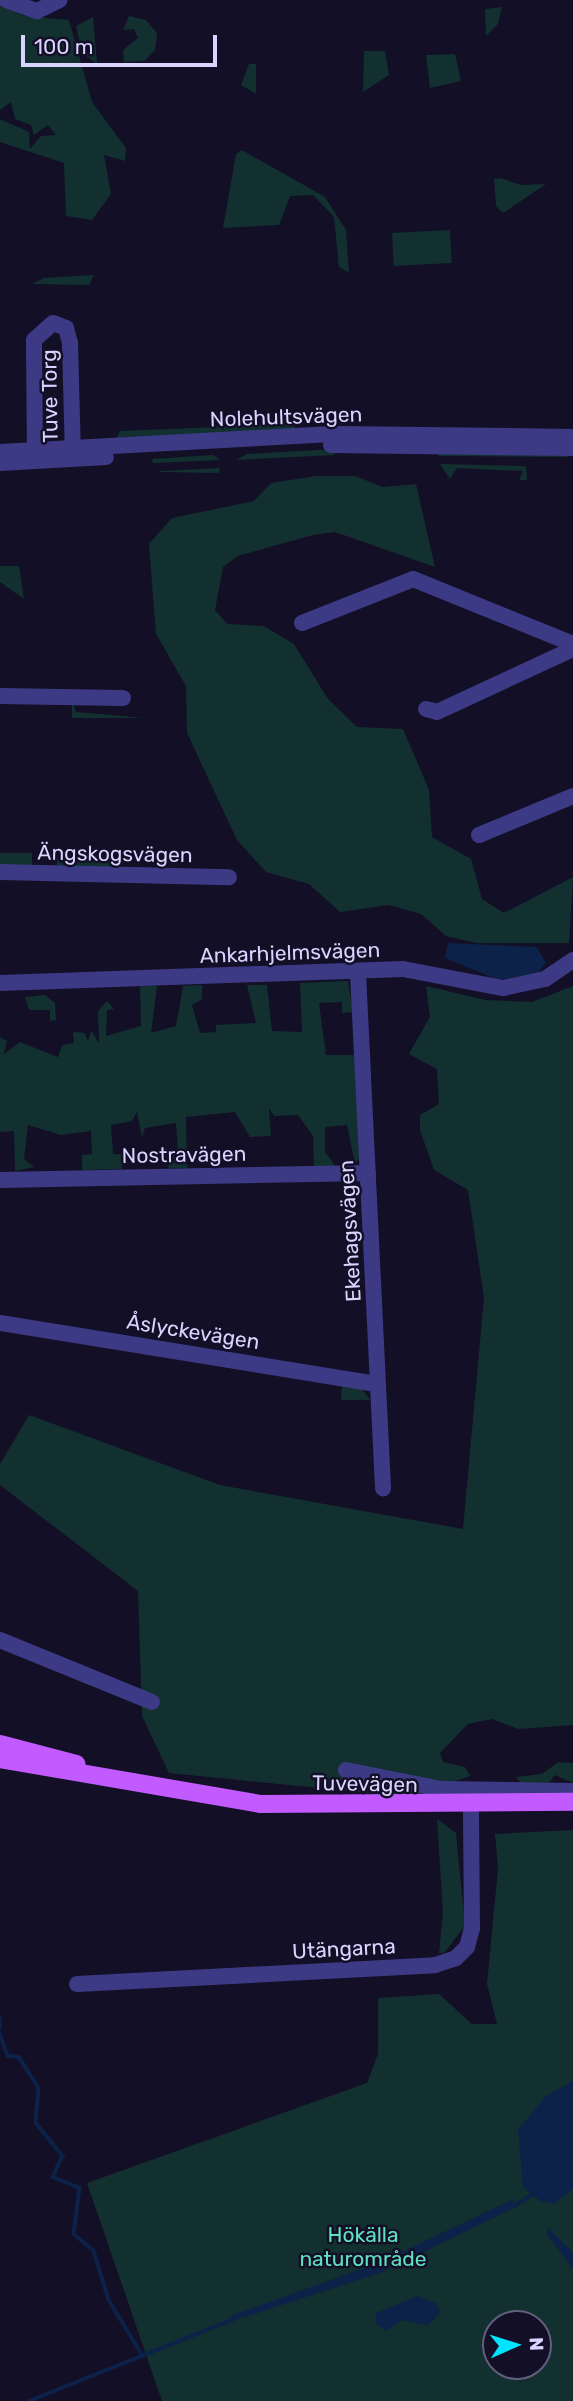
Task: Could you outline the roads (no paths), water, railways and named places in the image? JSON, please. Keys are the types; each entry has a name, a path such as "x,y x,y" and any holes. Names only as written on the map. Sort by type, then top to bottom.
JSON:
{"main road":[{"name":"Tuvevägen","path":"0,1744 157,1787"},
{"name":"Tuvevägen","path":"0,1759 261,1804 471,1806 573,1802"}],"street":[{"path":"6,0 37,11 60,0"},
{"name":"Tuve Torg","path":"35,455 34,340 46,325 60,324 69,338 73,453"},
{"name":"Nolehultsvägen","path":"0,452 35,455 73,453 337,434 573,437"},
{"name":"Nolehultsvägen","path":"73,453 338,445 573,448"},
{"name":"Nolehultsvägen","path":"0,463 35,455"},
{"path":"303,623 414,579 573,646"},
{"path":"426,709 436,712 573,646"},
{"path":"0,696 123,698"},
{"path":"479,835 573,796"},
{"name":"Ängskogsvägen","path":"0,872 229,877"},
{"name":"Ankarhjelmsvägen","path":"0,983 438,972 503,988 545,979 573,960"},
{"name":"Ekehagsvägen","path":"358,973 383,1488"},
{"name":"Nostravägen","path":"0,1180 368,1173"},
{"name":"Åslyckevägen","path":"0,1323 378,1384"},
{"path":"0,1640 152,1702"},
{"path":"346,1770 441,1789 573,1791"},
{"name":"Utängarna","path":"76,1984 435,1965 456,1958 467,1947 472,1927 471,1806"}],"water":[{"path":"448,943 537,947 546,963 538,973 498,980 445,958"},
{"path":"573,2081 573,2189 554,2204 542,2202 523,2187 518,2130 545,2097"},
{"path":"513,2199 514,2208 382,2272 243,2318 230,2316 381,2262"},
{"path":"547,2227 573,2252 573,2269 548,2236"},
{"path":"418,2296 437,2304 440,2313 428,2325 403,2320 386,2331 376,2324 376,2313"}],"waterway":[{"path":"0,2018 0,2028"},
{"path":"0,2034 8,2056 19,2057 39,2088 36,2123 63,2156 53,2177 80,2188 74,2234 94,2251 109,2300 143,2356"},
{"path":"513,2207 533,2194"},
{"path":"29,2401 237,2318"}],"park label":[{"name":"Hökälla naturområde","path":"363,2247"}]}
